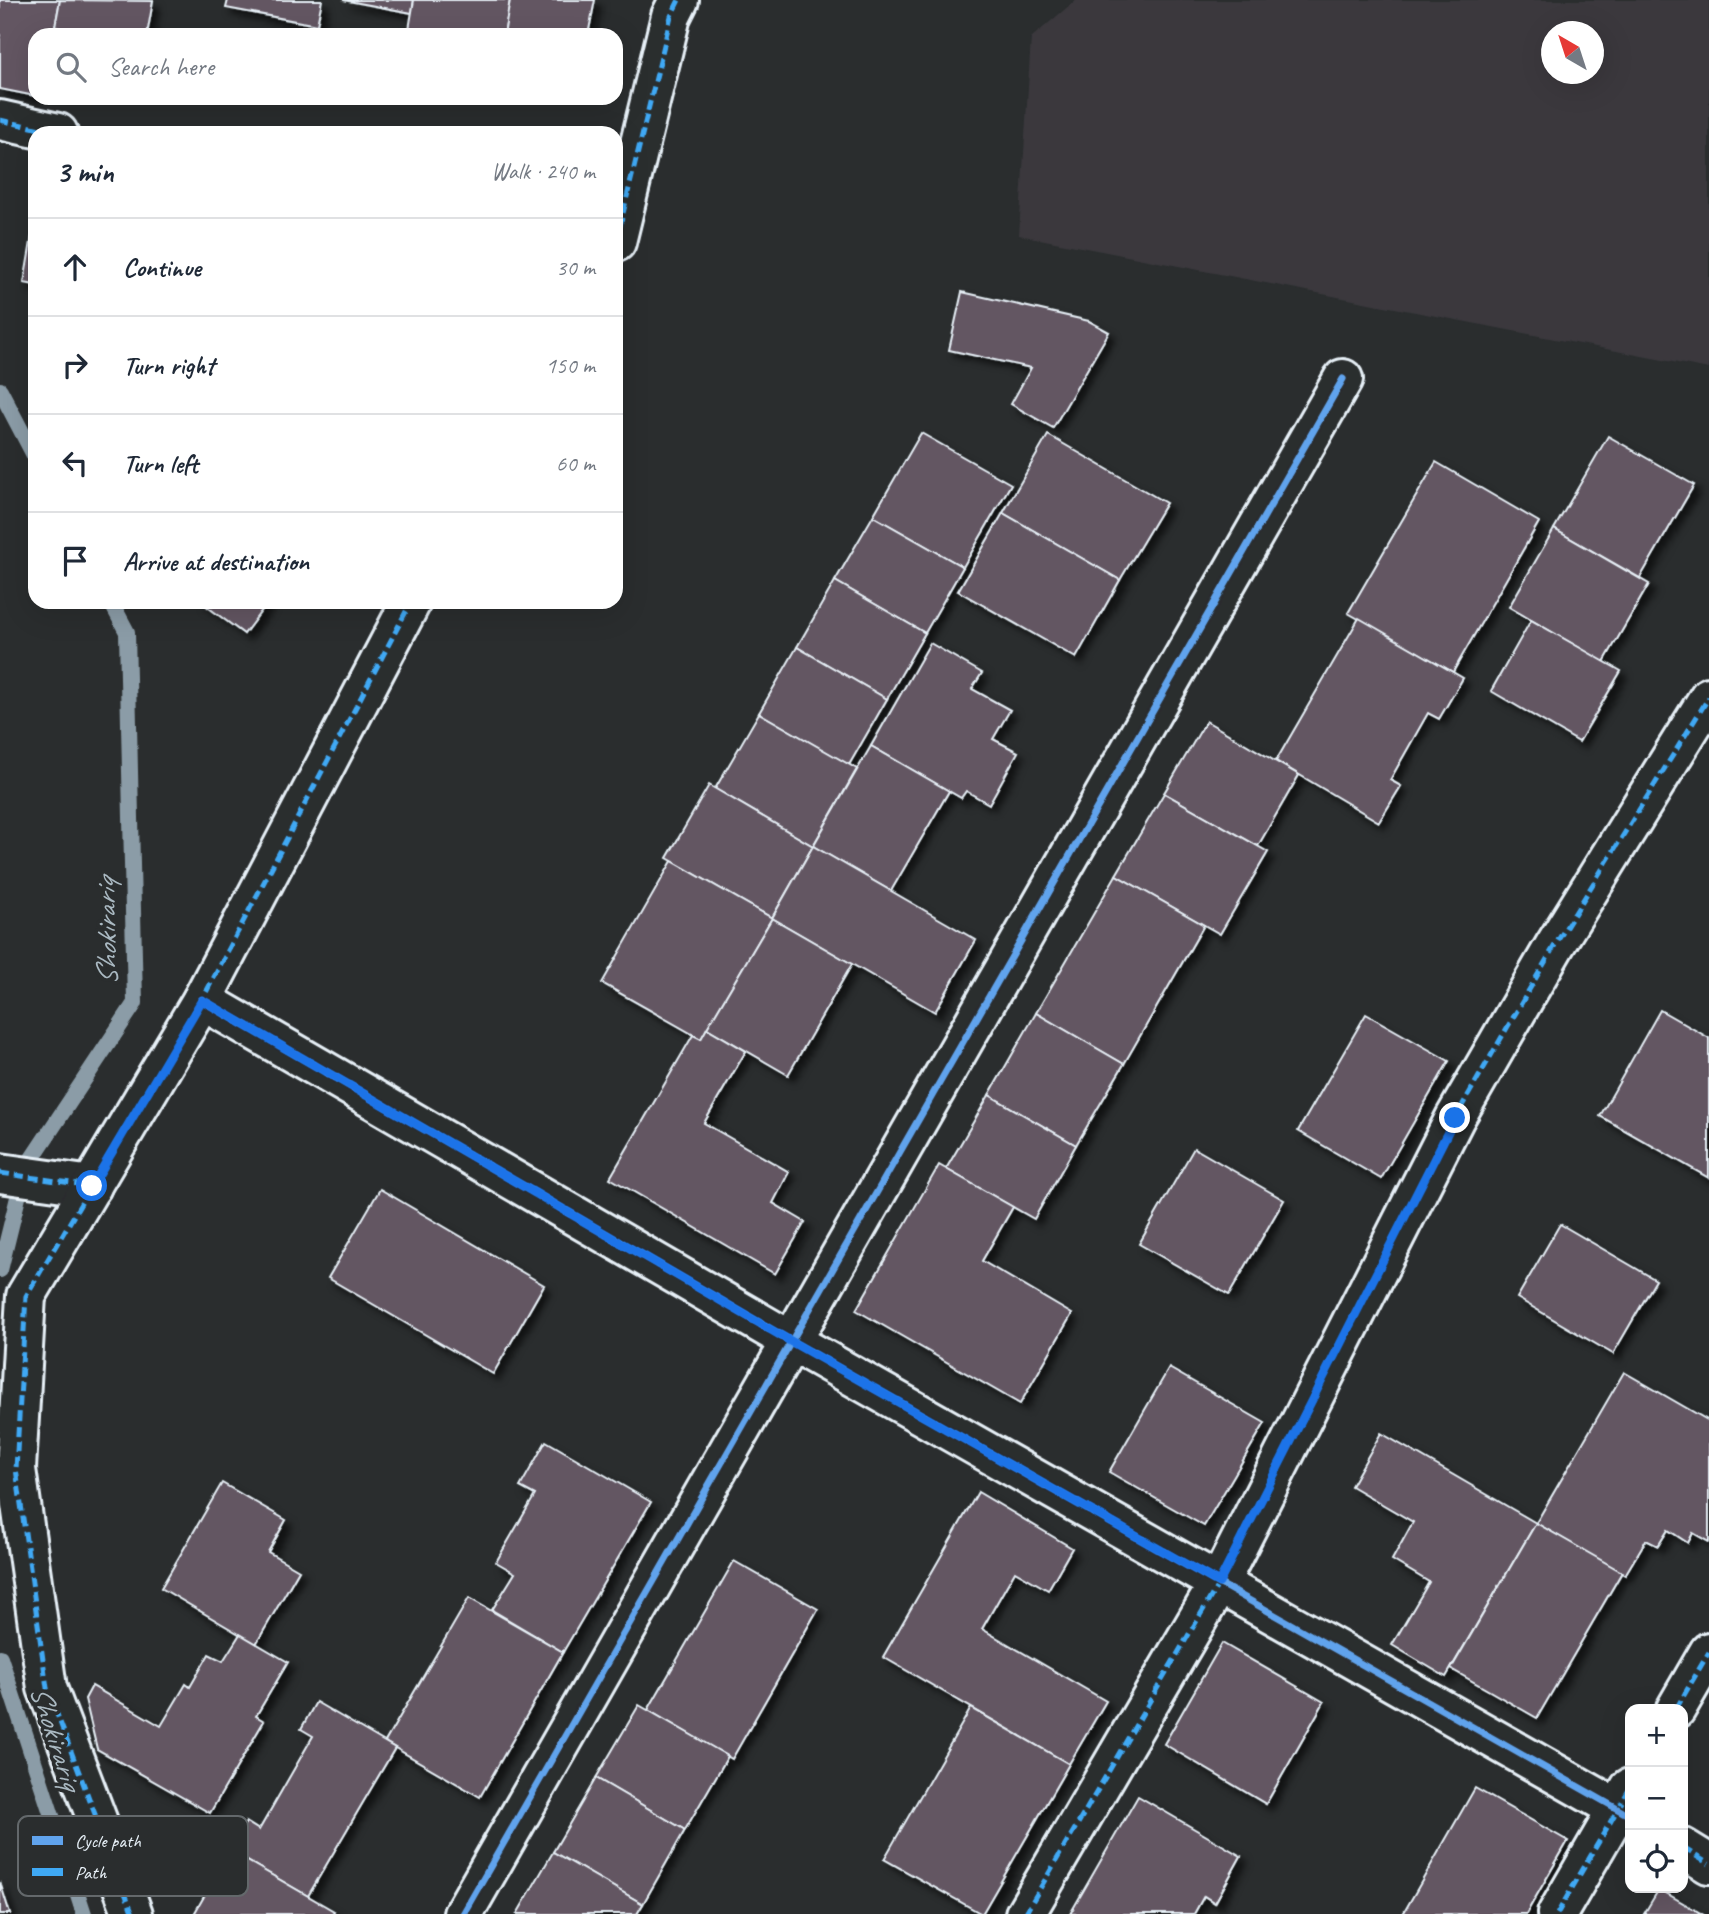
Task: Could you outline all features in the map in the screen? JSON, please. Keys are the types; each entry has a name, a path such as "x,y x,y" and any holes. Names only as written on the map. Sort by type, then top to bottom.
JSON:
{"street":[{"path":"623,213 671,16 679,0"},
{"path":"0,120 28,126"},
{"path":"463,1914 1343,379"},
{"path":"96,1816 47,1688 16,1469 26,1296 202,1000 407,609"},
{"path":"1025,1914 1219,1583 1455,1118 1555,945 1709,697"},
{"path":"202,1000 792,1342 1219,1583 1625,1803"},
{"path":"18,1175 92,1186"},
{"path":"1679,1704 1709,1652"},
{"path":"1557,1914 1625,1806"},
{"path":"1688,1851 1709,1864"},
{"path":"126,1896 133,1914"}],"shaded area":[{"path":"1076,0 1709,0 1709,369 1019,235 1031,38"}],"building":[{"path":"0,0 60,0 55,27 58,28 28,28 28,95 0,89"},
{"path":"60,0 153,1 148,28 55,27"},
{"path":"228,0 322,0 317,25 226,8"},
{"path":"343,0 414,0 412,13"},
{"path":"414,0 510,0 505,28 409,28"},
{"path":"510,0 595,0 589,28 505,28"},
{"path":"28,259 28,284 24,283"},
{"path":"962,292 1089,321 1109,332 1053,428 1011,404 1031,368 949,350"},
{"path":"921,433 1011,484 963,567 873,516"},
{"path":"1048,435 1166,503 1120,580 1003,513"},
{"path":"1608,436 1694,485 1640,578 1554,529"},
{"path":"1436,462 1539,522 1453,672 1348,613"},
{"path":"1003,513 1120,580 1076,658 958,591"},
{"path":"873,516 963,567 925,633 835,581"},
{"path":"1554,529 1649,584 1604,662 1509,607"},
{"path":"835,581 925,633 887,699 797,647"},
{"path":"210,609 263,609 244,634"},
{"path":"1359,618 1463,678 1439,719 1428,713 1390,780 1401,786 1379,822 1276,761"},
{"path":"1531,620 1621,671 1579,742 1491,691"},
{"path":"930,643 982,673 972,689 1010,710 993,739 1018,752 989,804 966,791 961,798 871,746"},
{"path":"797,647 887,699 849,765 759,713"},
{"path":"759,713 857,769 813,846 715,789"},
{"path":"1206,721 1299,775 1258,846 1164,793"},
{"path":"871,746 949,791 891,891 813,846"},
{"path":"709,785 813,846 772,918 667,858"},
{"path":"1164,793 1268,852 1220,934 1116,875"},
{"path":"813,846 976,940 935,1012 772,918"},
{"path":"672,861 772,918 701,1039 602,983"},
{"path":"1116,875 1204,925 1124,1064 1036,1013"},
{"path":"772,918 852,964 788,1075 707,1028"},
{"path":"1660,1010 1709,1038 1709,1178 1600,1116"},
{"path":"1036,1013 1124,1064 1076,1145 989,1095"},
{"path":"1366,1014 1449,1061 1381,1179 1298,1131"},
{"path":"707,1028 746,1051 704,1123 789,1172 773,1203 805,1222 775,1274 610,1178 693,1035 701,1039"},
{"path":"989,1095 1076,1145 1034,1219 946,1169"},
{"path":"1194,1148 1284,1200 1229,1295 1139,1244"},
{"path":"939,1165 1013,1207 982,1261 1072,1314 1020,1404 856,1310"},
{"path":"380,1189 544,1285 493,1374 328,1278"},
{"path":"1560,1224 1656,1280 1613,1354 1517,1298"},
{"path":"1169,1368 1265,1423 1204,1526 1109,1472"},
{"path":"1624,1372 1709,1421 1709,1542 1693,1533 1688,1543 1668,1530 1658,1546 1646,1540 1625,1575 1536,1523"},
{"path":"1381,1433 1536,1523 1446,1677 1392,1645 1429,1582 1392,1560 1413,1522 1351,1486"},
{"path":"546,1441 651,1502 563,1652 492,1610 515,1573 496,1562 535,1495 520,1487"},
{"path":"222,1483 286,1520 268,1552 299,1570 256,1644 161,1588"},
{"path":"978,1492 1072,1548 1048,1590 1015,1571 982,1629 1106,1701 1069,1764 883,1657"},
{"path":"1536,1523 1622,1572 1537,1718 1451,1669"},
{"path":"734,1561 818,1609 732,1759 648,1710"},
{"path":"469,1598 563,1652 480,1797 385,1742"},
{"path":"240,1634 288,1662 256,1716 264,1721 210,1813 97,1749 85,1699 92,1686 161,1726 186,1684 190,1687 209,1654 223,1661"},
{"path":"1222,1643 1324,1702 1266,1804 1164,1744"},
{"path":"316,1702 395,1748 308,1896 248,1861 248,1823 259,1830 313,1736 301,1729"},
{"path":"639,1705 728,1756 685,1830 596,1778"},
{"path":"971,1708 1069,1764 982,1914 884,1859"},
{"path":"596,1778 685,1830 643,1904 553,1852"},
{"path":"1475,1788 1568,1841 1526,1914 1403,1914"},
{"path":"1138,1796 1241,1856 1215,1903 1204,1896 1194,1914 1070,1914"},
{"path":"553,1852 643,1904 637,1914 517,1914"},
{"path":"248,1861 334,1911 332,1914 194,1914 204,1896 248,1896"},
{"path":"0,1882 10,1914 0,1914"},
{"path":"1657,1893 1666,1893 1702,1914 1644,1914"}],"waterway":[{"name":"Shokirariq","path":"0,390 28,444"},
{"name":"Shokirariq","path":"0,1270 25,1169 135,1003 127,632 115,609"},
{"name":"Shokirariq","path":"0,1657 52,1816"},
{"name":"Shokirariq","path":"78,1896 84,1914"}],"marked path":[{"path":"623,213 671,16 679,0"},
{"path":"0,120 28,126"},
{"path":"96,1816 47,1688 16,1469 26,1296 202,1000 407,609"},
{"path":"1025,1914 1219,1583 1455,1118 1555,945 1709,697"},
{"path":"0,1173 92,1186"},
{"path":"1679,1704 1709,1652"},
{"path":"1557,1914 1625,1797"},
{"path":"1688,1851 1709,1864"},
{"path":"126,1896 133,1914"}],"cycle path":[{"path":"463,1914 1343,379"},
{"path":"202,1000 791,1341 1625,1813"}],"route":[{"path":"92,1186 202,1000 792,1342 1219,1583 1455,1118"}]}
